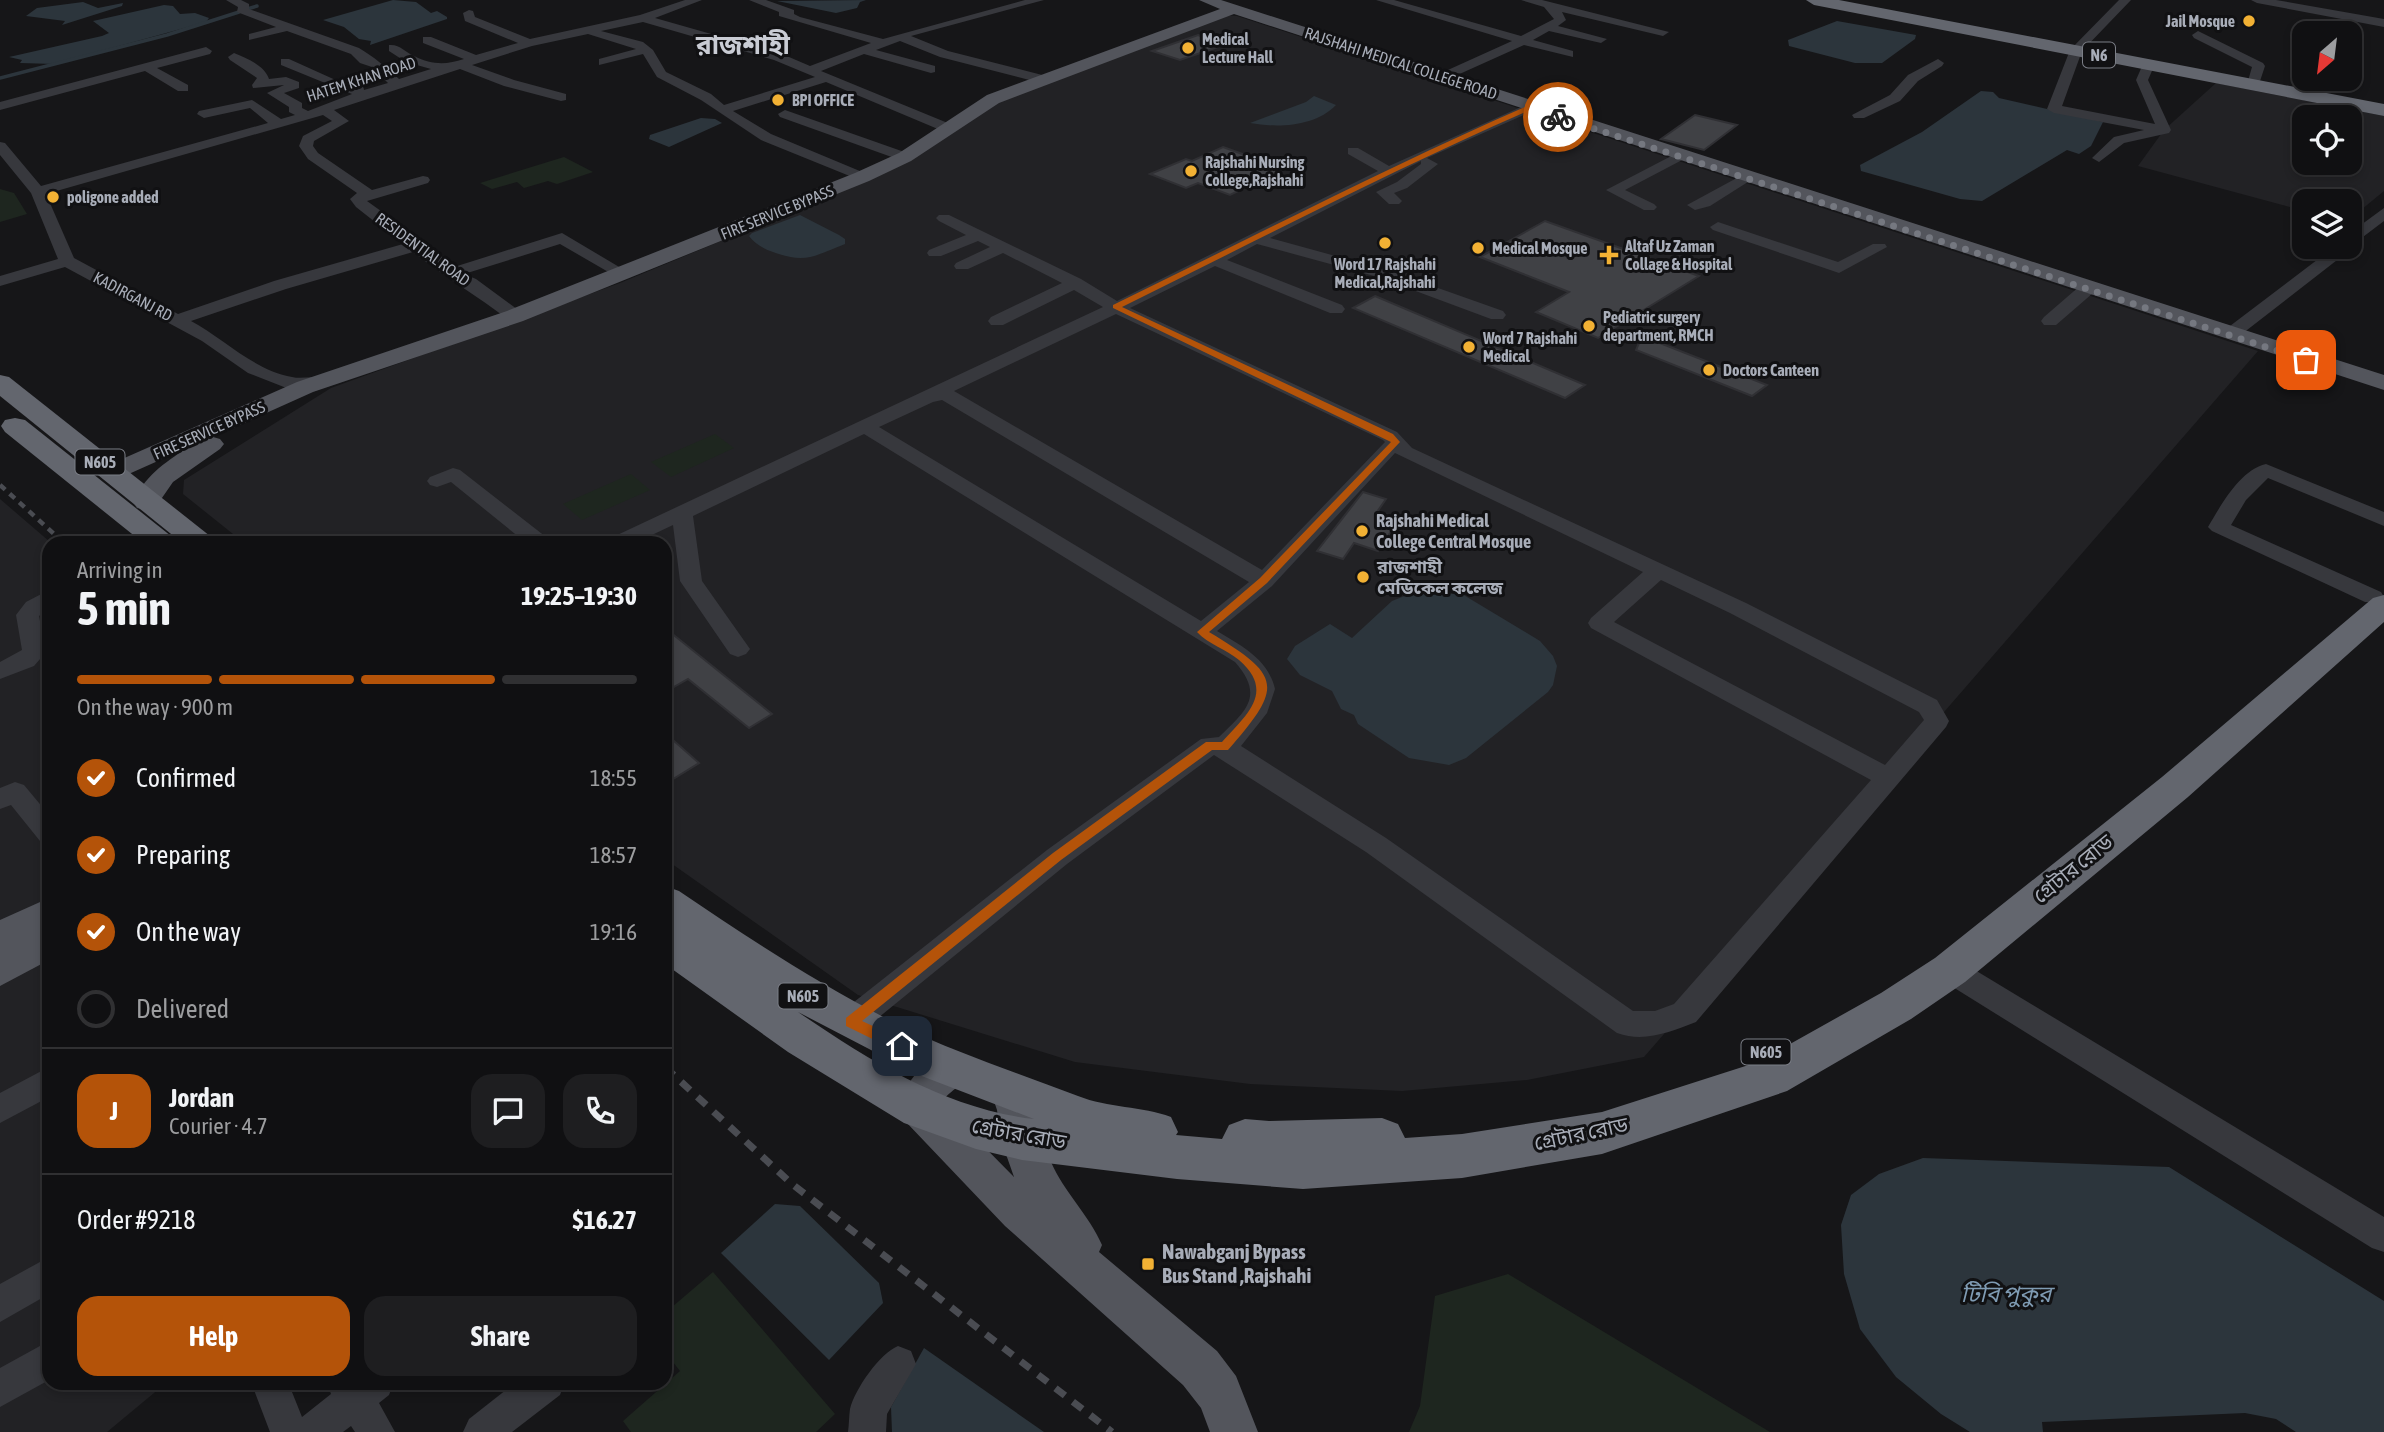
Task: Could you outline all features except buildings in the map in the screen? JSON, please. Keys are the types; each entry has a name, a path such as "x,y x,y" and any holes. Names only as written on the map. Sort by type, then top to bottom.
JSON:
{"highway":[{"name":"N6","path":"1814,0 2254,80 2384,108"},
{"name":"N6","path":"1836,0 2149,64 2384,108"},
{"name":"N605","path":"0,383 191,536"},
{"name":"N605","path":"0,413 94,492 152,536"},
{"name":"গ্রেটার রোড","path":"953,1069 1074,1116 1139,1131 1269,1142 1443,1137 1572,1118 1745,1064 1874,995 2029,892 2175,787 2275,690 2380,597"},
{"name":"গ্রেটার রোড","path":"672,950 803,1039 920,1109 976,1128 1022,1139 1177,1157 1303,1167 1462,1156 1602,1133 1771,1077 1896,1006 1950,970 2029,892"},
{"name":"N605","path":"672,907 721,943 812,1001 850,1022 953,1069"}],"main road":[{"name":"FIRE SERVICE BYPASS","path":"113,472 312,385 515,316 862,177 905,157 993,99 1222,5"},
{"name":"RAJSHAHI MEDICAL COLLEGE ROAD","path":"1222,5 2232,333 2384,385"},
{"name":"RAJSHAHI MEDICAL COLLEGE ROAD","path":"1222,5 2384,385"},
{"name":"FIRE SERVICE BYPASS","path":"146,502 149,492 158,482 183,463 312,385"},
{"path":"0,937 42,916"},
{"path":"0,970 42,946"},
{"path":"953,1069 938,1076 929,1086 921,1100 920,1109 960,1154 1199,1368 1219,1393 1234,1432"},
{"path":"1011,1093 1018,1103 1022,1139 1032,1167 1052,1206 1121,1299"}],"street":[{"path":"232,0 245,6 241,10 284,28 326,39 363,55 364,60 376,64 397,85"},
{"name":"HATEM KHAN ROAD","path":"38,192 307,116 362,95 534,42 643,18 696,0"},
{"path":"755,0 790,12 783,14 796,19 882,42"},
{"path":"811,70 899,36 1038,0"},
{"path":"1382,0 1569,54"},
{"path":"1425,0 1450,7 1432,16"},
{"path":"1527,0 1663,32"},
{"path":"2125,0 2077,48 2054,109 2164,130"},
{"path":"2257,0 2384,23"},
{"path":"1444,77 1560,20 1558,14 1549,6"},
{"path":"261,18 283,13"},
{"path":"469,13 469,19 486,28 552,50"},
{"path":"593,16 610,25"},
{"path":"643,18 778,57 950,129"},
{"path":"1548,27 1601,39"},
{"path":"253,37 284,28"},
{"path":"589,31 630,41 645,50 661,74 706,97 766,137 862,177"},
{"path":"2198,35 2259,66 2254,80"},
{"path":"899,36 944,54 1048,76"},
{"path":"427,40 477,60"},
{"path":"832,44 931,69"},
{"path":"1524,56 1545,47"},
{"path":"393,48 410,59 446,70"},
{"path":"603,62 645,50"},
{"path":"0,106 206,51"},
{"path":"233,57 250,65 264,77 258,85 286,80 292,82 294,85 274,93 297,106 294,108 307,116"},
{"path":"1006,57 1048,76"},
{"path":"285,62 337,85 358,88 355,90 362,95"},
{"path":"1859,115 1895,98 1913,78 1938,63"},
{"path":"2149,64 2142,80 2164,130"},
{"path":"462,65 509,83 561,97"},
{"path":"148,68 183,88"},
{"path":"52,77 72,87"},
{"path":"722,110 824,78"},
{"path":"204,114 252,104 279,124"},
{"path":"634,536 933,396 1214,260 1417,157 1530,107"},
{"name":"RESIDENTIAL ROAD","path":"325,110 341,121 308,139 306,146 313,156 368,194 357,199 452,273 515,316"},
{"path":"785,114 905,157"},
{"path":"2099,158 2119,140 2164,130"},
{"path":"0,281 67,261 38,192 1,148"},
{"path":"1353,151 1388,172"},
{"path":"1649,206 1613,190 1679,156"},
{"path":"1394,201 1383,192 1402,185 1431,164 1417,157"},
{"path":"1695,205 1704,203 1746,177"},
{"path":"357,199 423,180"},
{"path":"2362,231 2384,213"},
{"path":"850,1022 1057,857 1210,745 1224,747 1376,845 1628,1024 1656,1024 1685,1013 1937,721 1935,713 1928,706 1738,608 1405,452 1390,436 1115,307 1075,283 944,218"},
{"path":"1718,227 1839,268 1879,247"},
{"path":"935,253 979,235"},
{"path":"452,273 562,238 623,274"},
{"path":"1255,239 1384,274 1497,315"},
{"path":"176,320 280,285 418,245"},
{"path":"962,266 1004,247"},
{"path":"2232,333 2328,259"},
{"path":"1214,260 1336,309"},
{"name":"KADIRGANJ RD","path":"67,261 208,337 254,369 289,383 312,385"},
{"path":"997,321 1075,283"},
{"path":"2050,321 2087,289"},
{"path":"933,396 945,394 1264,581"},
{"path":"864,426 1243,657 1261,681 1264,690 1258,706 1224,747"},
{"path":"1202,632 1264,581 1395,442"},
{"path":"2380,597 2220,527 2231,505 2266,470 2384,520"},
{"path":"437,481 453,474 530,536"},
{"path":"682,513 691,581 738,649"},
{"path":"1658,571 1599,623 1888,778"},
{"path":"0,671 26,660 34,652 27,615 42,602"},
{"path":"0,799 15,792 42,825"},
{"path":"1950,970 2384,1236"},
{"path":"0,1109 42,1085"},
{"path":"0,1304 42,1278"},
{"path":"0,1389 42,1363"},
{"path":"867,1432 869,1409 898,1364"},
{"path":"272,1390 289,1432"},
{"path":"313,1432 356,1390"},
{"path":"359,1390 376,1432"},
{"path":"482,1432 537,1390"}],"shaded area":[{"name":"রাজশাহী মেডিকেল কলেজ","path":"1223,15 1237,16 2258,351 1644,1057 1527,1080 1402,1091 1250,1084 1075,1062 858,995 672,864 672,536 236,536 183,494 184,480 331,388 620,283 846,189 1014,93"},
{"path":"2216,83 2328,105 2292,105 2292,175 2362,175 2362,112 2384,116 2384,191 2362,209 2362,189 2292,189 2292,207 2138,166 2164,130"},
{"path":"564,157 593,172 557,184 548,181 524,188 517,182 492,189 480,183"},
{"path":"0,189 14,193 27,214 0,222"},
{"path":"715,434 734,448 671,477 651,462"},
{"path":"631,474 650,490 582,520 563,504"},
{"path":"0,499 43,536 42,1390 158,1390 107,1432 0,1432"},
{"path":"713,1272 835,1414 816,1432 631,1432 623,1421 658,1390 672,1390 672,1378 680,1371 672,1361 672,1307"},
{"path":"1508,1274 1770,1432 1409,1432 1420,1406 1435,1296"}],"water":[{"path":"393,0 416,2 431,13 437,11 447,19 370,45 371,41 359,39 344,27 323,20"},
{"path":"866,0 860,2 857,8 836,13 777,1"},
{"path":"83,2 98,8 123,3 122,6 62,25 65,21 26,16 37,8"},
{"path":"164,5 173,6 180,14 195,13 209,18 206,22 54,64 20,63 22,60 9,57 102,36 109,33 93,21"},
{"path":"1837,21 1916,35 1915,39 1882,63 1855,63 1789,46 1788,40"},
{"path":"1981,91 1993,92 1999,98 2103,122 2091,146 2079,154 2067,150 1982,201 1960,199 1861,171 1860,165 1922,132"},
{"path":"1314,96 1336,105 1318,118 1307,122 1284,125 1250,123 1306,102"},
{"path":"701,118 715,119 722,123 669,147 649,139 650,135"},
{"path":"800,215 839,235 845,239 845,244 810,257 794,258 766,249 749,236 752,233"},
{"path":"1412,593 1462,594 1540,641 1553,656 1557,666 1553,685 1548,692 1466,758 1449,765 1409,758 1358,724 1354,715 1341,709 1332,691 1300,675 1287,659 1295,646 1330,624 1352,638 1392,601"},
{"name":"টিবি পুকুর","path":"1923,1158 2169,1167 2384,1301 2384,1432 2296,1432 2276,1419 2245,1413 2042,1422 2043,1432 1970,1432 1941,1414 1896,1377 1860,1329 1844,1274 1841,1225 1851,1195 1879,1174"},
{"path":"775,1204 800,1206 879,1283 883,1303 829,1360 721,1253"},
{"path":"924,1348 1044,1432 892,1432 891,1407"}],"waterway":[{"path":"244,10 257,6"},
{"path":"0,78 167,35 239,12"}],"railway":[{"path":"0,485 56,536"},
{"path":"672,1073 792,1184 1112,1432"}],"way so far":[{"path":"1558,117 2306,360"}],"place":[{"name":"Jail Mosque","path":"2249,21"},
{"name":"Medical Lecture Hall","path":"1188,48"},
{"name":"BPI OFFICE","path":"778,100"},
{"name":"Rajshahi Nursing College,Rajshahi","path":"1191,171"},
{"name":"poligone added","path":"53,197"},
{"name":"Word 17 Rajshahi Medical,Rajshahi","path":"1385,243"},
{"name":"Medical Mosque","path":"1478,248"},
{"name":"Altaf Uz Zaman Collage & Hospital","path":"1609,255"},
{"name":"Pediatric surgery department, RMCH","path":"1589,326"},
{"name":"Word 7 Rajshahi Medical","path":"1469,347"},
{"name":"Doctors Canteen","path":"1709,370"},
{"name":"Rajshahi Medical College Central Mosque","path":"1362,531"},
{"name":"রাজশাহী মেডিকেল কলেজ","path":"1363,577"},
{"name":"Nawabganj Bypass Bus Stand ,Rajshahi","path":"1148,1264"}],"district":[{"name":"রাজশাহী","path":"743,45"}],"route":[{"path":"902,1046 850,1022 1057,857 1210,745 1224,747 1243,726 1258,706 1264,690 1261,681 1243,657 1202,632 1264,581 1395,442 1390,436 1115,307 1417,157 1530,107 1558,117"}]}
